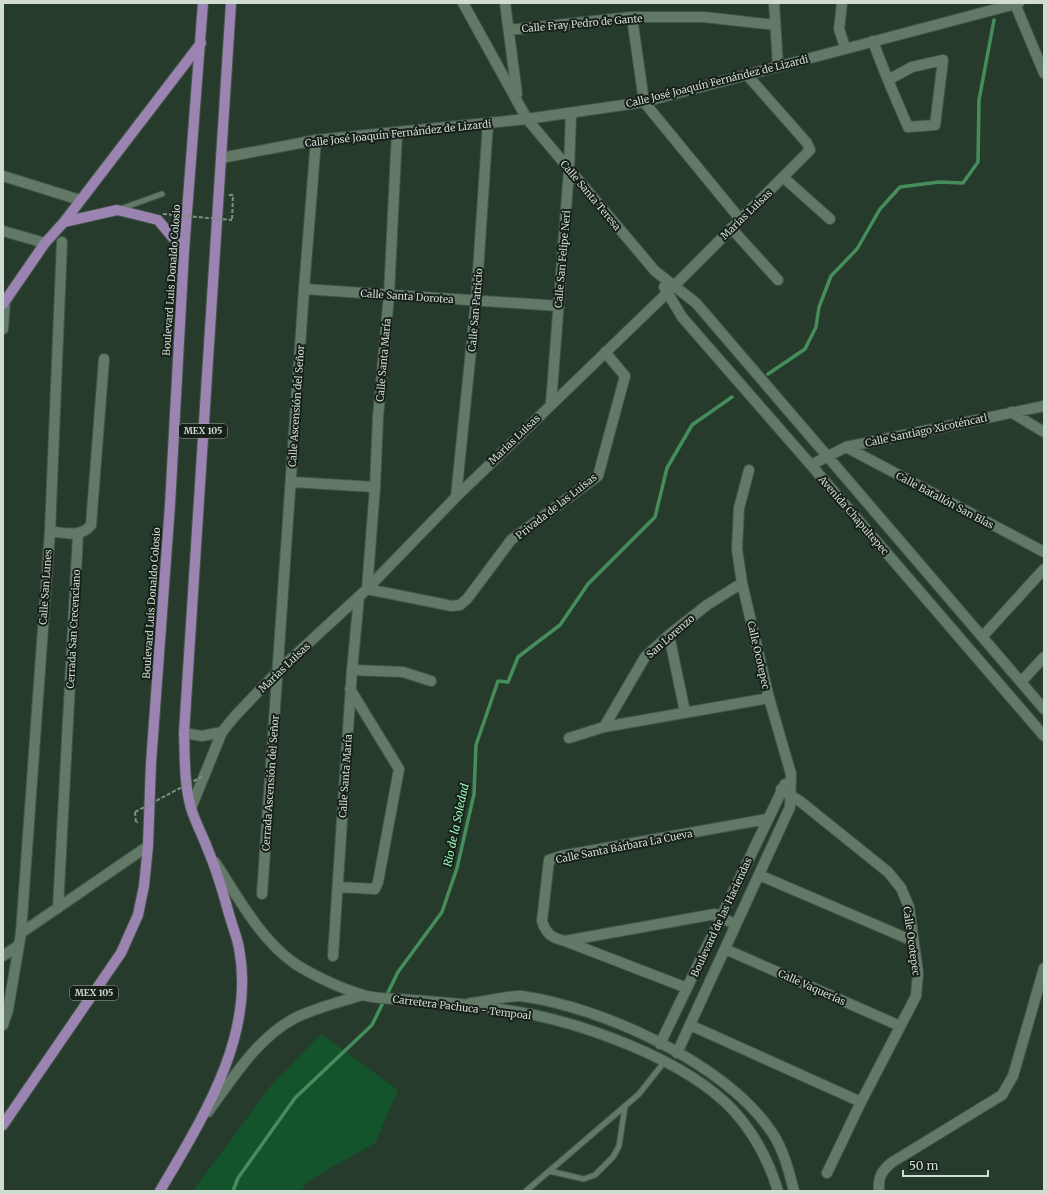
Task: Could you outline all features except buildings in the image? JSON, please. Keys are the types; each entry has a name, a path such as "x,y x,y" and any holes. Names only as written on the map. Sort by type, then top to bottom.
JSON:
{"main road":[{"name":"Boulevard Luis Donaldo Colosio","path":"3,1125 121,953 138,915 144,886 148,846 151,763 170,505 184,251 203,3"},
{"name":"MEX 105","path":"160,1191 200,1122 226,1064 237,1032 242,1003 242,973 239,948 210,854 191,808 186,774 184,733 220,158 232,4"},
{"path":"4,302 45,243 64,222 201,42"},
{"path":"64,222 117,210 158,220 184,251"}],"street":[{"path":"463,3 518,100"},
{"path":"505,3 518,100"},
{"path":"774,3 778,66"},
{"path":"842,3 839,29 845,47"},
{"path":"1017,3 1044,73"},
{"name":"Calle José Joaquín Fernández de Lizardi","path":"220,158 316,140 571,114 644,102 845,47 1017,3"},
{"path":"632,17 644,102 740,219"},
{"name":"Calle Fray Pedro de Gante","path":"509,30 632,17 704,17 775,26"},
{"path":"873,41 888,80 908,127 935,125 943,60 912,66 888,80"},
{"name":"Marias Luisas","path":"191,808 222,732 235,716 278,672 359,597 456,496 784,178 810,150 807,144 747,75"},
{"name":"Calle Santa Teresa","path":"518,100 527,119 670,289"},
{"name":"Calle San Felipe Neri","path":"551,404 569,170 571,114"},
{"name":"Calle San Patricio","path":"456,496 476,301 488,123"},
{"name":"Calle Santa María","path":"367,589 375,487 378,417 389,294 397,132"},
{"name":"Calle Ascensión del Señor","path":"278,672 304,289 316,140"},
{"path":"3,176 80,200"},
{"path":"784,178 830,219"},
{"path":"731,228 778,280"},
{"path":"3,231 45,243"},
{"name":"Calle San Lunes","path":"3,1025 8,1010 21,933 50,532 62,242"},
{"name":"Calle Santa Dorotea","path":"304,289 559,306"},
{"name":"Avenida Chapultepec","path":"670,289 696,303 1044,709"},
{"name":"Avenida Chapultepec","path":"670,289 682,317 1044,736"},
{"path":"3,329 4,302"},
{"name":"Privada de las Luisas","path":"367,589 452,606 460,605 467,599 511,540 598,476 625,376 605,352"},
{"path":"50,532 78,534 86,532 91,525 104,359"},
{"name":"Calle Santiago Xicoténcatl","path":"811,465 846,447 1044,406"},
{"path":"1011,412 1044,432"},
{"name":"Calle Batallón San Blas","path":"846,447 1044,552"},
{"name":"Calle Ocotepec","path":"749,470 739,508 737,549 742,583 769,698 791,774 791,796"},
{"path":"292,482 375,487"},
{"name":"Cerrada San Crecenciano","path":"58,908 78,534"},
{"path":"982,636 1044,569"},
{"name":"San Lorenzo","path":"604,727 645,657 669,634 707,605 742,583"},
{"name":"Calle Santa María","path":"333,956 350,689 359,597"},
{"path":"669,634 685,712"},
{"path":"1021,682 1044,657"},
{"path":"352,670 403,672 431,681"},
{"name":"Cerrada Ascensión del Señor","path":"262,894 278,672"},
{"path":"338,887 367,890 375,889 378,882 399,769 350,689"},
{"path":"569,738 604,727 769,698"},
{"path":"184,733 202,736 222,732"},
{"path":"781,789 791,774"},
{"name":"Calle Ocotepec","path":"781,789 888,872 901,888 909,907 918,973 916,996 861,1102 827,1173"},
{"name":"Boulevard de las Haciendas","path":"660,1044 781,789"},
{"name":"Boulevard de las Haciendas","path":"676,1053 790,807 791,796"},
{"name":"Calle Santa Bárbara La Cueva","path":"565,941 551,937 544,929 542,921 549,860 561,856 767,819"},
{"path":"21,933 148,846"},
{"name":"Carretera Pachuca - Tempoal","path":"210,854 242,904 270,941 294,963 362,995 436,1001 513,1011 552,1019 620,1042 665,1061 710,1090 732,1109 748,1127 765,1157 776,1189"},
{"path":"758,875 913,940"},
{"path":"565,941 715,914 736,925"},
{"path":"565,941 687,988"},
{"path":"3,956 19,945"},
{"name":"Calle Vaquerías","path":"725,949 900,1026"},
{"path":"879,1191 878,1182 881,1172 891,1163 1002,1095 1013,1076 1044,968"},
{"name":"Carretera Pachuca - Tempoal","path":"200,1122 246,1061 270,1035 295,1018 362,995"},
{"path":"459,1005 520,996 568,1006 628,1028 660,1044 722,1080 756,1112 773,1135 784,1155 794,1191"},
{"path":"690,1025 861,1102"}],"lane":[{"path":"117,210 162,194"},
{"path":"526,1191 639,1094 665,1061"},
{"path":"549,1171 584,1179 595,1175 613,1157 619,1146 625,1106"}],"path":[{"path":"162,209 163,214 232,220 233,195"},
{"path":"136,823 135,812 203,776"}],"green space":[{"path":"321,1034 398,1090 375,1143 308,1181 301,1191 193,1191 270,1087"}],"waterway":[{"path":"768,374 805,349 816,327 819,307 831,276 857,249 880,209 900,187 939,182 963,183 978,162 979,100 994,20"},
{"name":"Rio de la Soledad","path":"233,1191 238,1178 295,1098 372,1025 398,972 442,912 457,868 474,794 476,745 498,681 508,682 518,657 560,625 588,584 655,517 667,468 692,425 732,397"}]}
